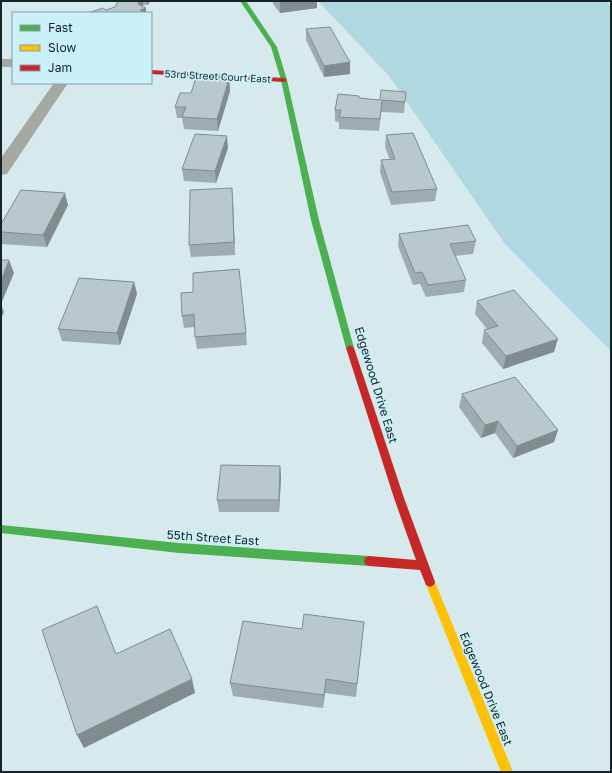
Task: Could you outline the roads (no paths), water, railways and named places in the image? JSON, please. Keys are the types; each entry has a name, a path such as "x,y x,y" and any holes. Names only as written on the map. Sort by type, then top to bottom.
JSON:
{"street":[{"name":"Edgewood Drive East","path":"243,1 258,20 274,47 284,80 315,220 348,340 399,498 423,565 486,724 507,772"},
{"path":"1,63 12,63"},
{"name":"53rd Street Court East","path":"152,72 284,80"},
{"path":"1,170 60,84"},
{"name":"55th Street East","path":"1,529 179,548 423,565"}]}
